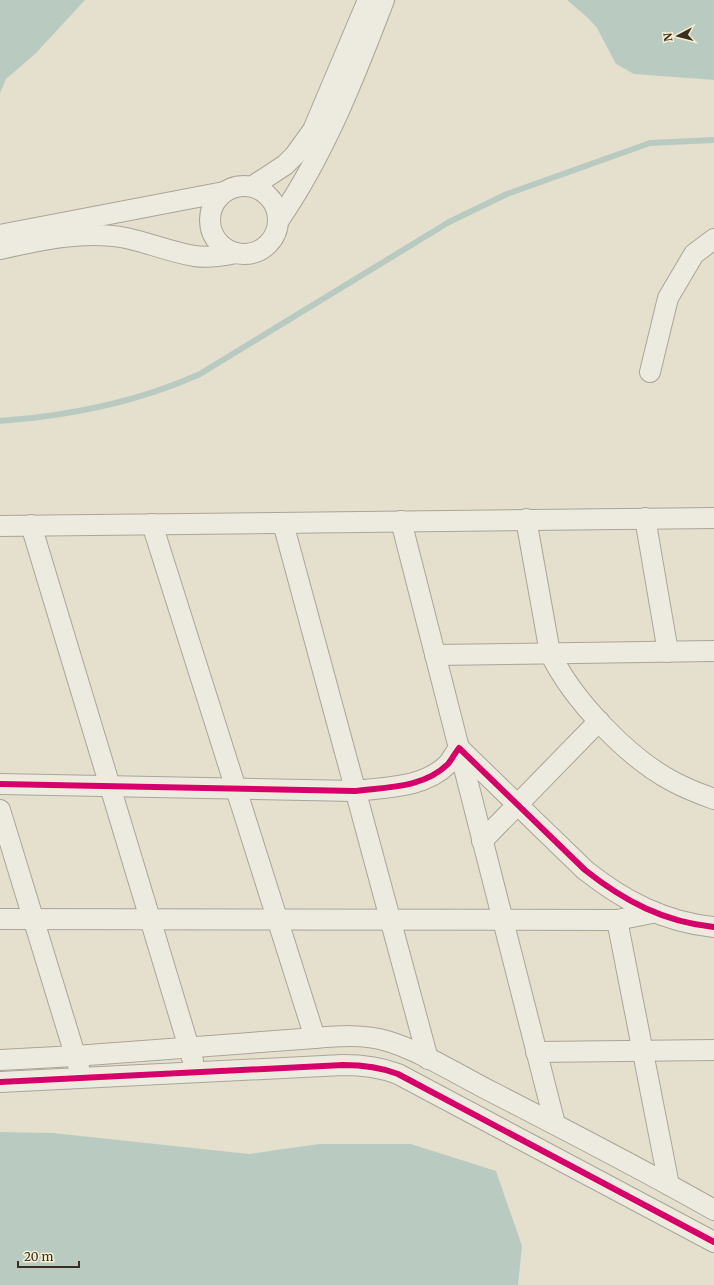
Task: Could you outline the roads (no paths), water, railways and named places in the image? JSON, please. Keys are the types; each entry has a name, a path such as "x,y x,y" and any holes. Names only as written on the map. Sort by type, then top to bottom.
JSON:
{"street":[{"path":"253,186 285,165 295,155 313,130 368,0"},
{"path":"0,249 54,238 92,235 126,238 194,256 222,256 236,253 251,253 265,247 275,236 279,220 304,180 341,106 384,0"},
{"path":"0,235 224,192 238,186 253,186 260,189 272,199 278,213 279,220"},
{"path":"224,192 218,198 211,211 211,226 213,234 222,246 236,253"},
{"path":"650,372 668,298 694,254 714,238"},
{"path":"645,518 668,652"},
{"path":"0,526 714,518"},
{"path":"526,519 550,654 567,682 588,710 618,740 650,767 671,781 714,799"},
{"path":"401,521 555,1124"},
{"path":"283,523 428,1060"},
{"path":"152,524 315,1038"},
{"path":"31,525 197,1072"},
{"path":"435,655 714,651"},
{"path":"482,841 599,721"},
{"path":"0,784 355,791 412,784 428,777 448,764 459,748"},
{"path":"459,748 585,870 607,888 652,913 714,927"},
{"path":"0,810 82,1079"},
{"path":"0,918 617,920 652,913"},
{"path":"617,920 644,1050 669,1185"},
{"path":"0,1060 75,1056 315,1038 352,1036 370,1037 388,1041 428,1060 555,1124 714,1210"},
{"path":"536,1052 714,1050"},
{"path":"0,1082 363,1064 382,1068 398,1074 714,1242"}],"waterway":[{"path":"0,421 26,419 102,406 127,400 176,384 200,374 449,222 507,194 650,143 714,140"}]}
